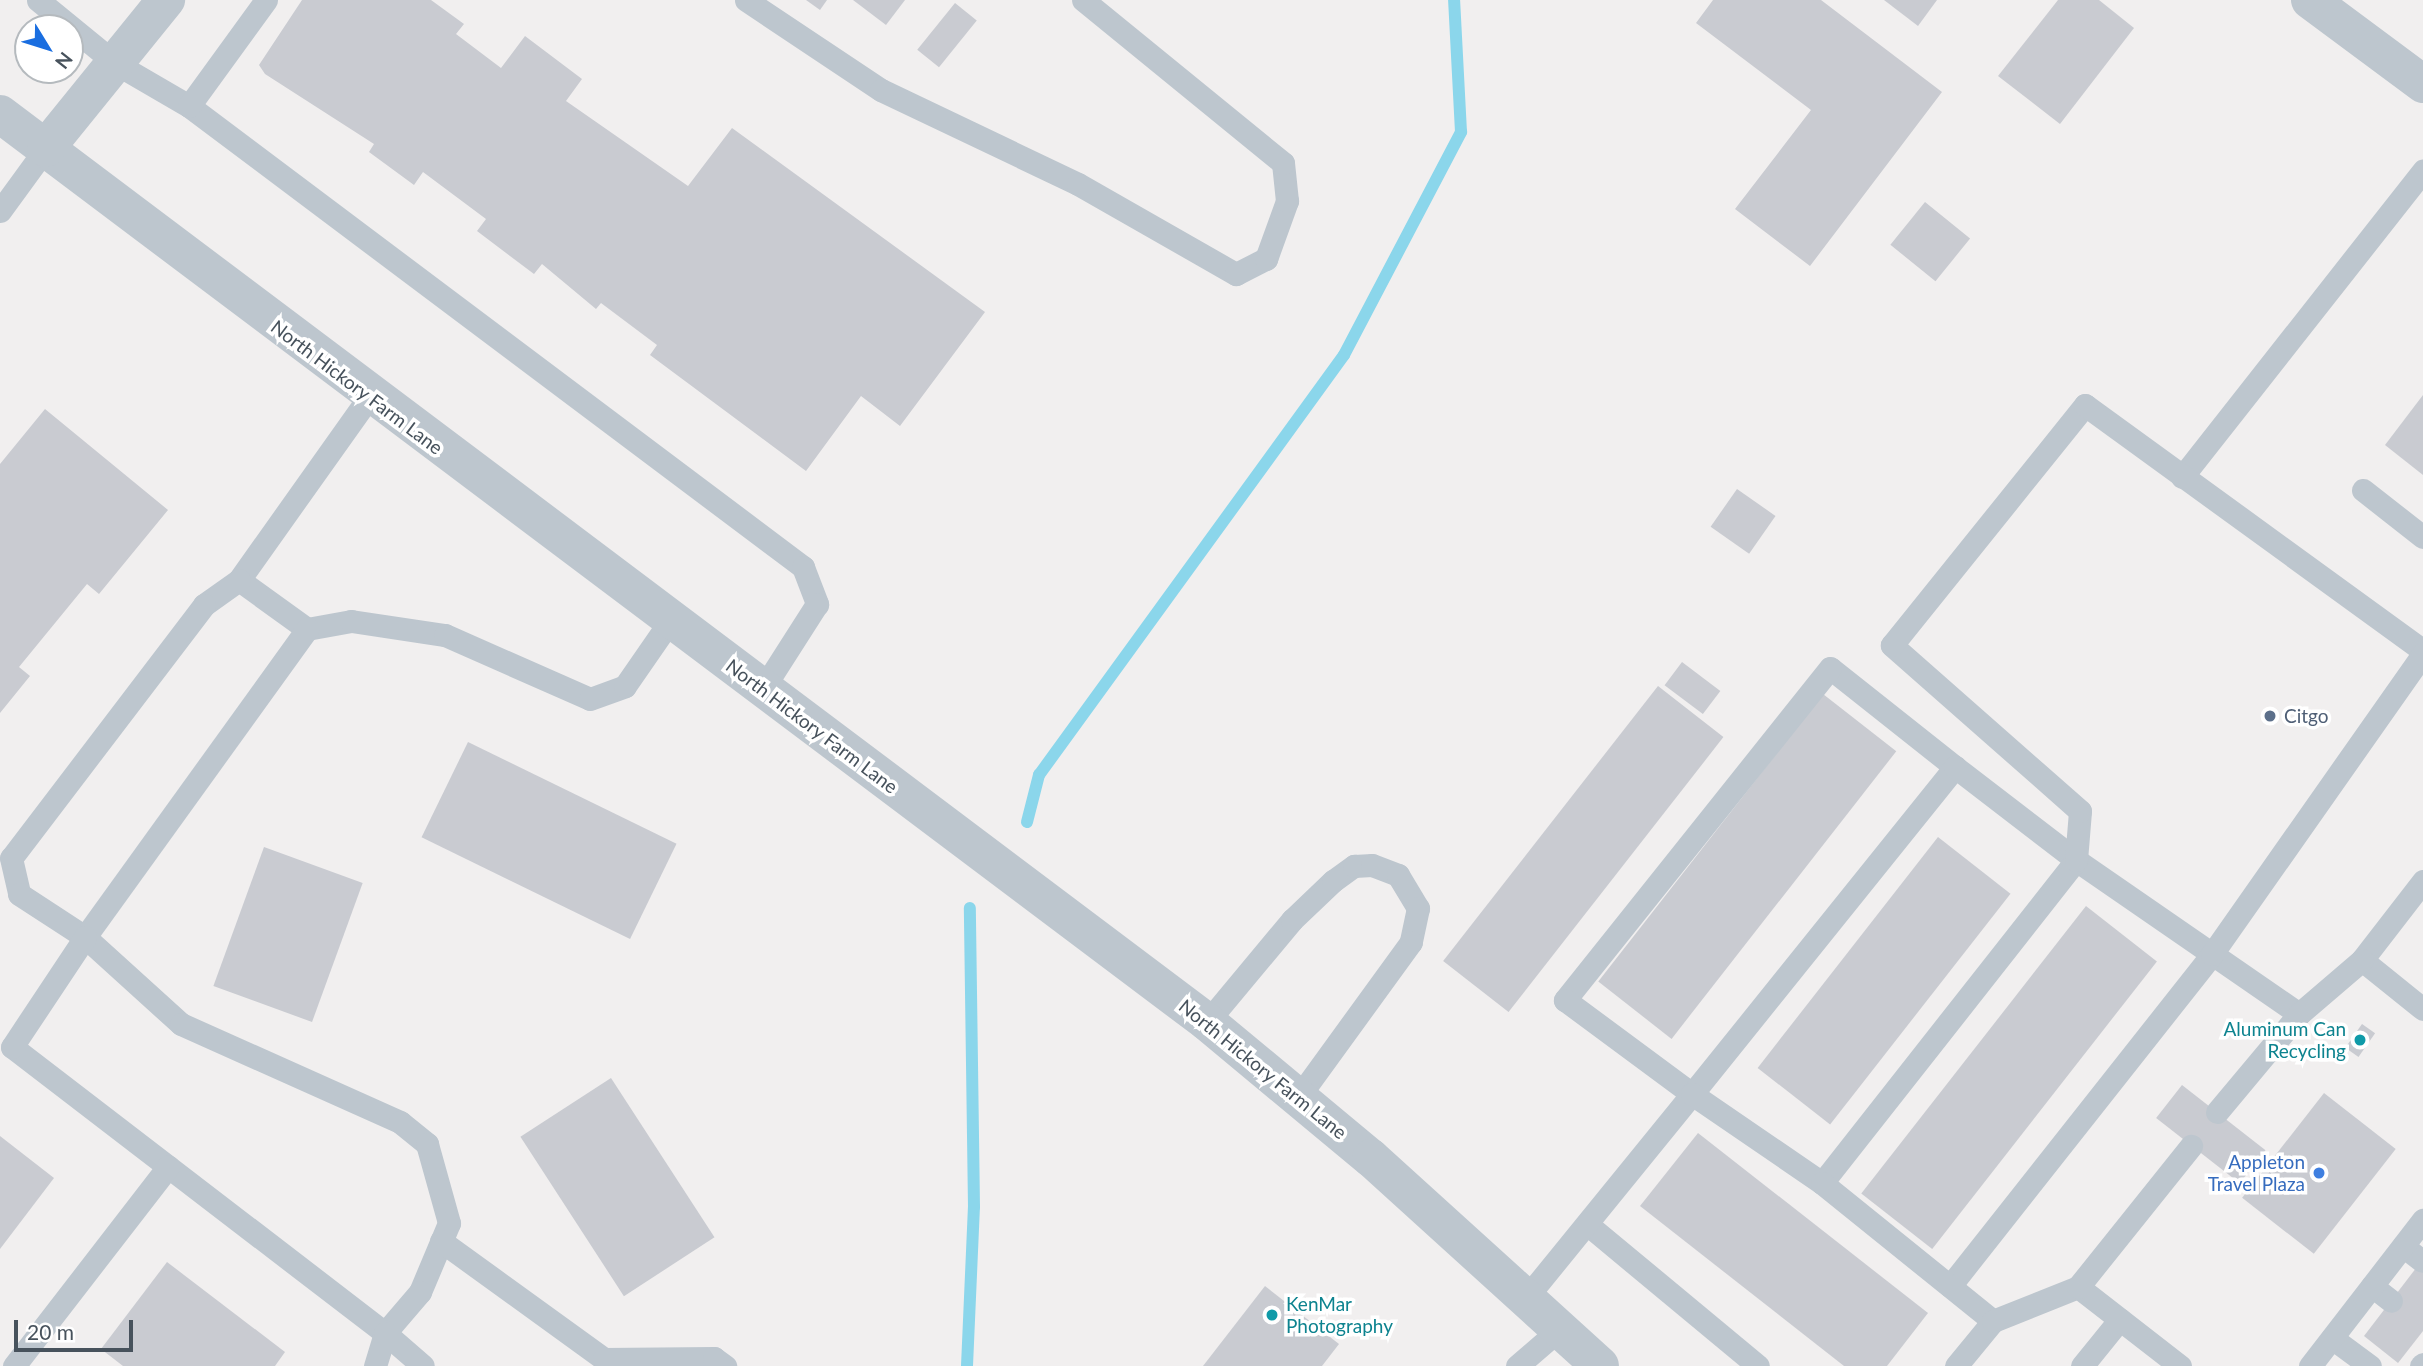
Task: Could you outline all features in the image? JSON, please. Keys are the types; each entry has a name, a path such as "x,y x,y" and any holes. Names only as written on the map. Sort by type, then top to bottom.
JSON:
{"street":[{"path":"46,148 166,0"},
{"path":"2310,0 2423,84"},
{"name":"North Hickory Farm Lane","path":"0,114 369,397 1207,1022 1300,1095 1600,1366"}],"lane":[{"path":"38,0 115,63 189,106 803,567 817,604 762,690"},
{"path":"189,106 266,0"},
{"path":"746,0 880,90 1078,184 1236,274 1266,259 1287,201 1283,163 1083,0"},
{"path":"0,211 46,148"},
{"path":"2182,477 2423,171"},
{"path":"369,397 239,580 204,605 11,858 19,894 85,937 181,1024 409,1129 427,1144 449,1223 420,1292 385,1333 375,1366"},
{"path":"1822,1183 2076,860 2080,811 1892,645 2085,405 2423,653 2212,954 1950,1286"},
{"path":"2363,489 2423,537"},
{"path":"239,580 307,629"},
{"path":"422,1366 385,1333 6,1043 307,629 351,621 445,635 590,699 625,686 670,621"},
{"path":"1993,1321 1822,1183 1692,1094 1565,1000 1830,668 2076,860 2299,1014"},
{"path":"1526,1298 1955,767"},
{"path":"1207,1022 1292,920 1333,881 1354,866 1372,865 1398,875 1418,908 1411,942 1300,1095"},
{"path":"2217,1112 2299,1014 2362,960 2423,881"},
{"path":"2362,960 2423,1009"},
{"path":"1956,1366 1993,1321 2078,1287 2190,1146"},
{"path":"14,1360 168,1167"},
{"path":"2311,1366 2423,1220"},
{"path":"1587,1224 1758,1366"},
{"path":"441,1241 604,1359 714,1359 725,1366"},
{"path":"2403,1246 2422,1261"},
{"path":"2372,1286 2391,1301"},
{"path":"2078,1287 2180,1366"},
{"path":"2082,1366 2120,1319"},
{"path":"1517,1366 1559,1329"},
{"path":"2332,1338 2370,1366"}],"building":[{"path":"302,0 431,0 464,24 456,34 501,68 525,36 582,79 566,101 688,186 732,128 985,312 900,426 861,396 806,471 650,355 657,345 601,303 596,309 542,264 534,274 477,231 486,219 423,172 414,185 369,152 374,144 265,74 259,65"},
{"path":"806,0 827,0 820,10"},
{"path":"853,0 905,0 886,25"},
{"path":"1713,0 1821,0 1942,92 1810,266 1735,209 1811,110 1696,23"},
{"path":"1884,0 1937,0 1918,26"},
{"path":"2058,0 2099,0 2134,28 2060,124 1998,76"},
{"path":"955,3 977,21 939,67 917,50"},
{"path":"1925,202 1970,239 1935,281 1890,245"},
{"path":"2423,395 2423,475 2385,445"},
{"path":"45,409 168,510 99,594 87,584 19,667 30,676 0,713 0,464"},
{"path":"1737,489 1776,516 1749,554 1711,527"},
{"path":"1682,662 1720,691 1703,714 1665,685"},
{"path":"1658,686 1723,737 1509,1012 1443,961"},
{"path":"1823,694 1896,751 1672,1039 1598,982"},
{"path":"468,742 677,844 630,939 422,837"},
{"path":"1938,837 2010,894 1830,1125 1758,1068"},
{"path":"264,847 363,883 312,1022 213,986"},
{"path":"2086,906 2157,961 1932,1249 1861,1194"},
{"name":"Aluminum Can Recycling","path":"2362,1024 2375,1033 2358,1057 2345,1048"},
{"path":"611,1078 714,1237 624,1296 520,1137"},
{"path":"2182,1085 2266,1150 2240,1183 2156,1118"},
{"name":"Appleton Travel Plaza","path":"2324,1093 2396,1149 2314,1254 2242,1198"},
{"path":"1698,1133 1928,1313 1887,1366 1844,1366 1640,1206"},
{"path":"0,1136 54,1178 0,1249"},
{"path":"2423,1259 2423,1331 2398,1363 2364,1336"},
{"path":"167,1262 285,1352 275,1366 123,1366 101,1349"},
{"name":"KenMar Photography","path":"1265,1286 1339,1344 1322,1366 1203,1366"}],"waterway":[{"path":"1027,822 1039,775 1344,355 1461,132 1454,0"},
{"path":"967,1366 974,1207 970,908"}],"place":[{"name":"Citgo","path":"2270,716"},
{"name":"Aluminum Can Recycling","path":"2360,1040"},
{"name":"Appleton Travel Plaza","path":"2319,1173"},
{"name":"KenMar Photography","path":"1272,1315"}]}
